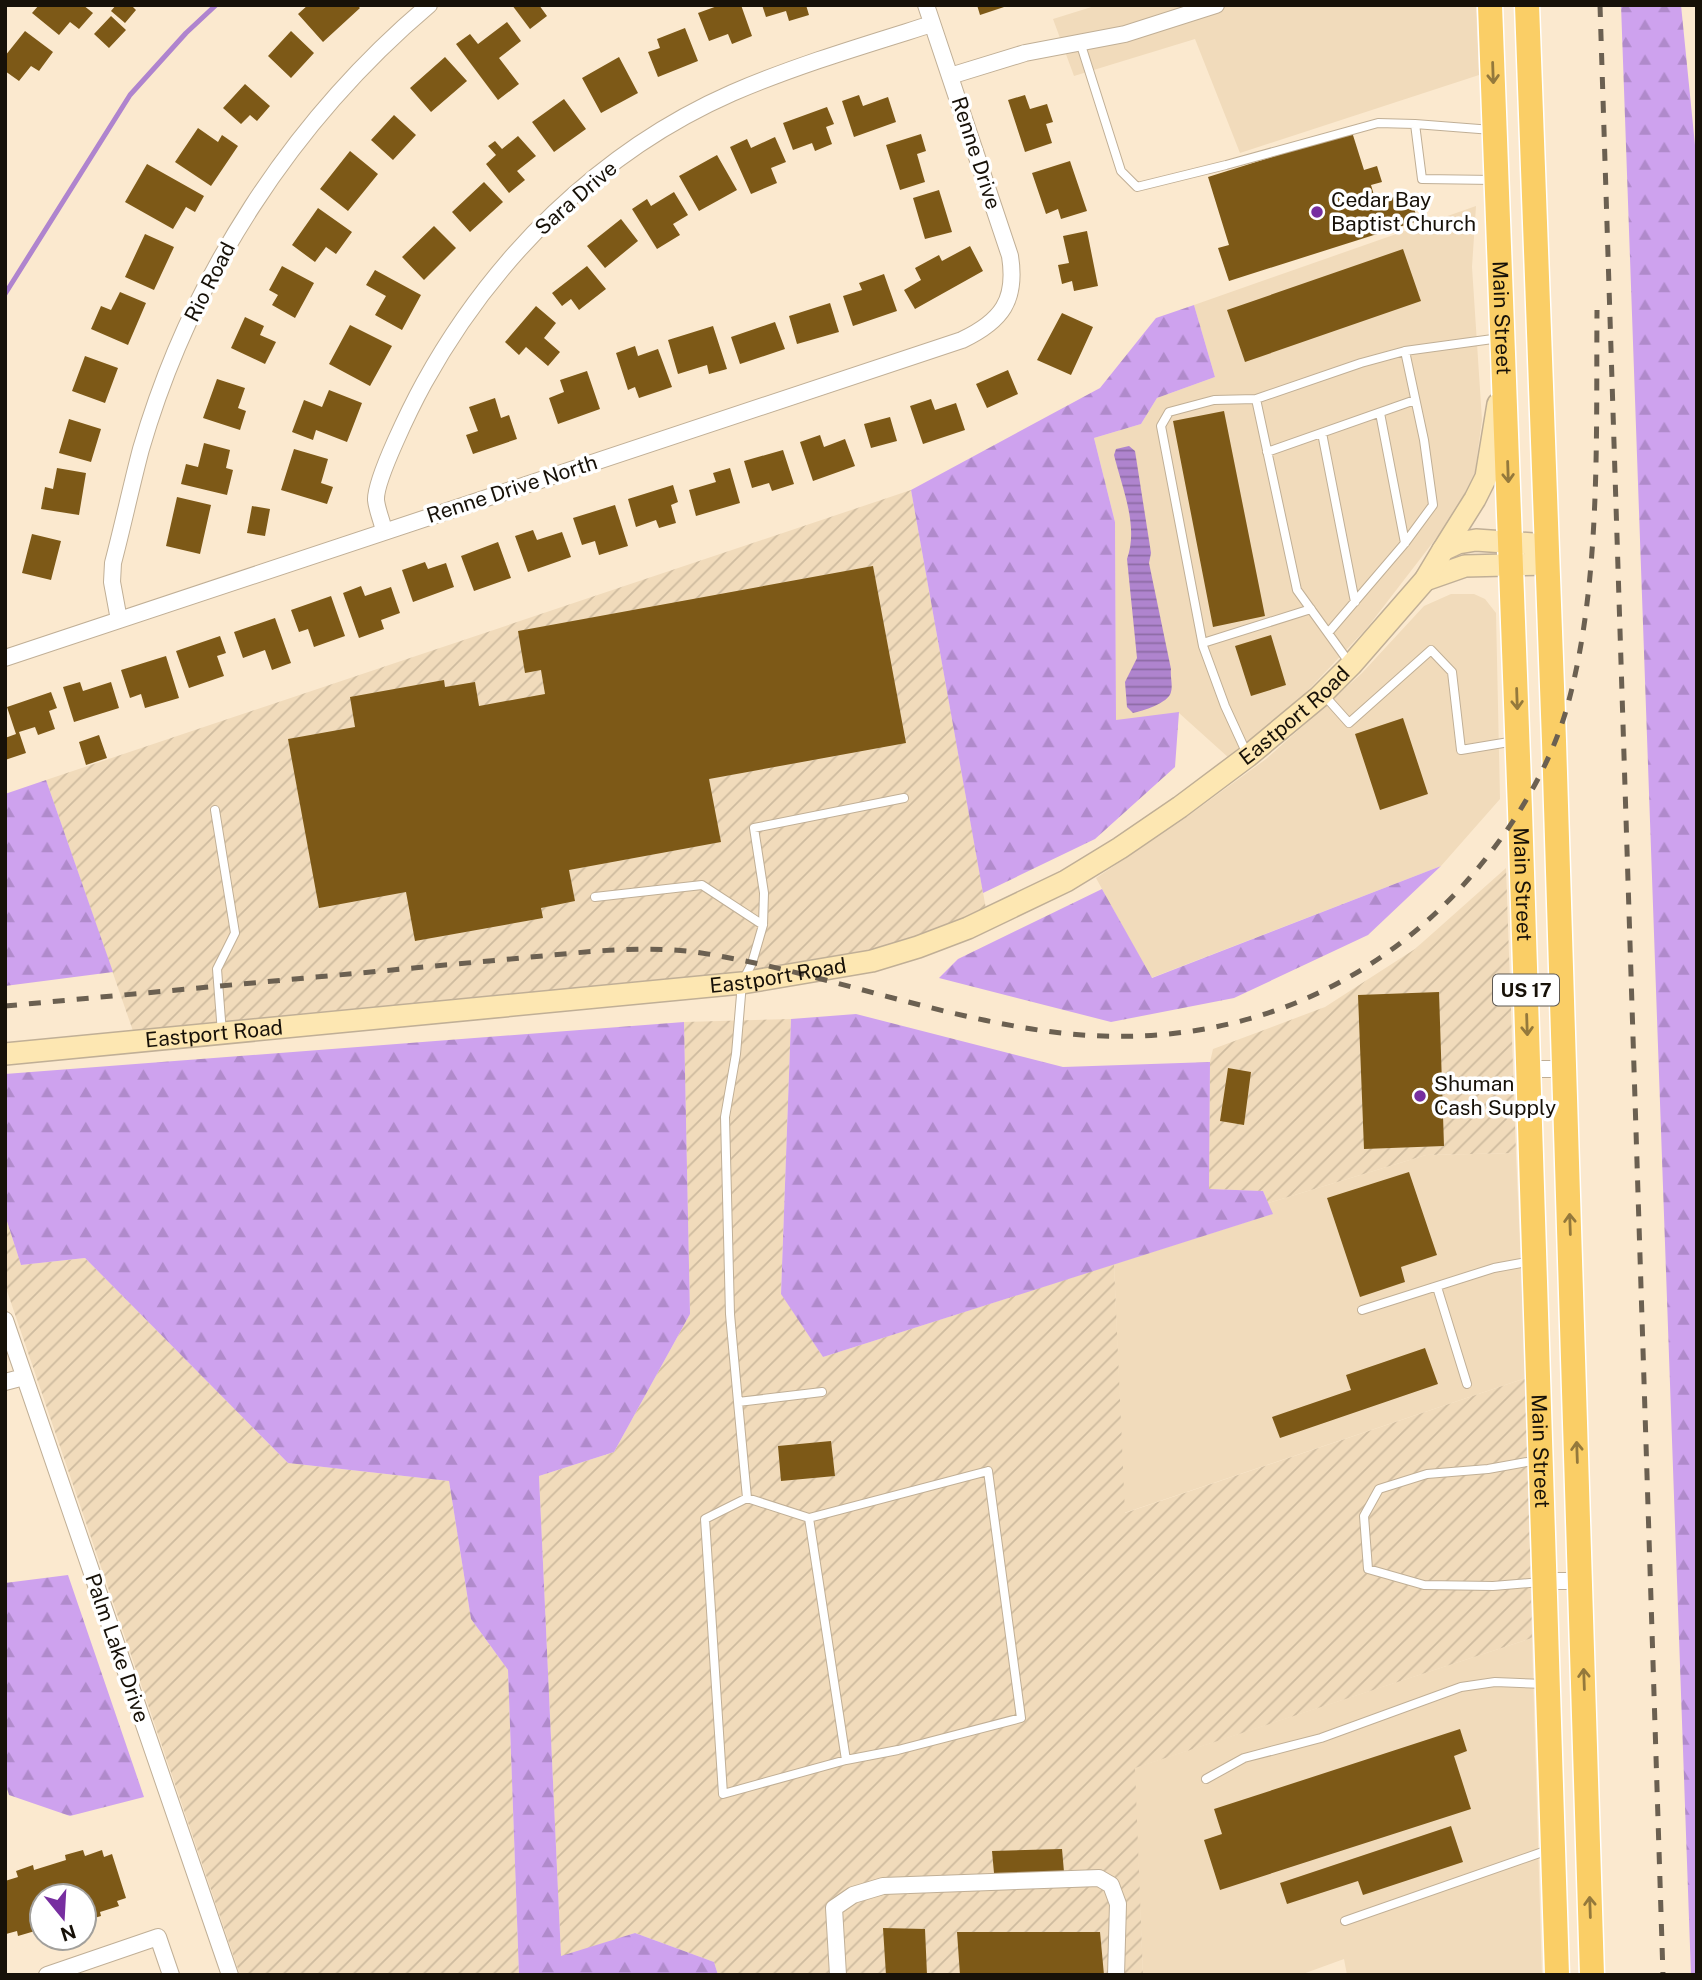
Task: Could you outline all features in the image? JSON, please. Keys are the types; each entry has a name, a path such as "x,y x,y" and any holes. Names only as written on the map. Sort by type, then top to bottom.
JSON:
{"main road":[{"name":"Main Street","path":"1490,5 1518,741 1557,1975"},
{"name":"Main Street","path":"1527,5 1592,1975"}],"street":[{"name":"Rio Road","path":"119,620 112,582 113,563 142,448 176,350 209,280 231,240 300,137 365,63 429,5"},
{"name":"Renne Drive","path":"926,5 1010,256 1013,274 1007,302"},
{"path":"950,76 1025,53 1134,32 1216,5"},
{"name":"Sara Drive","path":"384,531 376,499 387,464 413,402 440,354 474,303 507,262 551,216 593,179 640,144 682,118 783,72 932,23"},
{"name":"Renne Drive North","path":"5,658 962,340 983,330 998,318 1007,302"},
{"path":"1443,550 1486,477 1504,371"},
{"name":"Eastport Road","path":"5,1054 742,983 872,961 918,947 968,928 1066,881 1120,848 1248,757 1323,694 1351,666 1425,580 1443,550 1458,543 1476,540 1511,553 1547,555"},
{"name":"Eastport Road","path":"1425,580 1511,553"},
{"path":"1528,1069 1564,1069"},
{"name":"Palm Lake Drive","path":"5,1320 10,1349 24,1377 230,1975"},
{"path":"5,1382 24,1377"},
{"path":"1545,1581 1581,1581"},
{"path":"838,1975 834,1908 853,1895 883,1886 1099,1878 1111,1885 1118,1904 1116,1975"},
{"path":"47,1975 158,1937 171,1975"}],"lane":[{"path":"1080,42 1121,171 1137,187 1378,122 1495,130"},
{"path":"1415,124 1422,179 1497,180"},
{"path":"1248,757 1225,706 1203,643 1161,426 1169,412 1214,400 1256,399 1405,351 1503,337"},
{"path":"1328,634 1405,543 1433,505 1424,440 1405,351"},
{"path":"1256,399 1297,590 1351,666"},
{"path":"1267,452 1415,400"},
{"path":"1380,413 1405,543"},
{"path":"1322,433 1355,602"},
{"path":"1203,643 1311,609"},
{"path":"1323,694 1349,723 1432,649 1452,671 1461,750 1518,741"},
{"path":"747,1498 730,1314 725,1117 736,1054 742,983 752,963 762,925 764,893 754,828 904,798"},
{"path":"215,810 234,933 217,969 222,1033"},
{"path":"595,897 702,885 762,925"},
{"path":"1362,1310 1494,1268 1535,1260"},
{"path":"1437,1287 1466,1384"},
{"path":"738,1402 822,1392"},
{"path":"1541,1460 1488,1469 1427,1474 1379,1489 1364,1516 1368,1569 1424,1585 1493,1586 1545,1581"},
{"path":"988,1471 1021,1718 898,1750 846,1760 723,1794 705,1519 747,1498 809,1518 988,1471"},
{"path":"809,1518 846,1760"},
{"path":"1206,1779 1244,1758 1321,1738 1461,1687 1495,1682 1548,1684"},
{"path":"1345,1921 1553,1848"}],"shaded area":[{"path":"1098,5 1476,5 1479,75 1240,153 1195,39 1074,76 1053,19"},
{"path":"1476,206 1472,267 1482,420 1475,472 1454,515 1367,628 1298,701 1229,758 1179,713 1116,721 1115,522 1094,438 1141,424 1157,398 1215,377 1194,305"},
{"path":"1129,446 1135,451 1151,553 1149,563 1171,669 1172,687 1165,700 1133,713 1127,707 1125,682 1137,658 1127,559 1131,533 1125,494 1114,455 1116,449"},
{"path":"911,490 986,909 929,933 869,952 740,973 133,1031 46,780"},
{"path":"1451,594 1474,594 1485,599 1496,613 1500,799 1441,866 1151,978 1096,878 1266,759 1362,673 1424,606"},
{"path":"1506,868 1516,1153 1426,1155 1268,1203 1263,1191 1209,1189 1210,1062 1213,1049 1325,1007 1415,949"},
{"path":"791,1019 781,1293 823,1357 1114,1264 1125,1513 1526,1378 1532,1638 1135,1768 1143,1975 718,1975 714,1962 635,1933 561,1957 539,1476 614,1452 690,1314 684,1022"},
{"path":"1516,1153 1526,1378 1124,1513 1114,1264 1272,1214 1268,1203 1426,1155"},
{"path":"5,1215 21,1265 85,1258 288,1463 449,1481 471,1619 508,1670 519,1975 240,1975 5,1285"},
{"path":"1532,1638 1542,1975 1347,1975 1344,1959 1300,1975 1143,1975 1134,1768"}],"green space":[{"path":"1621,5 1681,5 1697,165 1697,1975 1691,1975"},
{"path":"1194,305 1215,377 1157,398 1141,424 1094,438 1115,522 1116,720 1179,712 1175,767 1095,839 983,893 911,490 1100,388 1156,318"},
{"path":"46,780 113,972 5,986 5,794"},
{"path":"1441,866 1368,935 1234,998 1111,1022 939,978 958,959 1102,889 1152,978"},
{"path":"856,1014 1063,1067 1210,1062 1209,1189 1263,1191 1273,1214 823,1357 781,1294 791,1019"},
{"path":"684,1022 690,1314 614,1452 539,1476 561,1956 635,1933 714,1962 718,1975 519,1975 508,1670 471,1619 449,1481 288,1463 85,1258 21,1265 5,1215 5,1074"},
{"path":"68,1575 144,1797 70,1816 9,1795 5,1782 5,1583"}],"building":[{"path":"39,5 83,5 93,13 79,29 70,22 59,35 32,13"},
{"path":"116,5 131,5 136,10 125,23 111,11"},
{"path":"308,5 357,5 360,8 323,42 298,14"},
{"path":"512,5 539,5 547,16 530,29"},
{"path":"720,5 741,5 752,36 732,44 728,34 709,41 698,13"},
{"path":"762,5 806,5 809,15 789,21 786,11 766,17"},
{"path":"977,5 1007,5 1007,6 980,15"},
{"path":"111,16 126,30 109,48 94,34"},
{"path":"507,22 521,41 499,58 519,84 498,100 456,44 470,34 478,44"},
{"path":"685,28 698,61 658,77 648,52 660,48 657,39"},
{"path":"25,31 53,52 39,71 31,66 19,81 5,71 5,56"},
{"path":"291,31 314,53 291,78 268,56"},
{"path":"445,57 467,81 431,112 410,88"},
{"path":"619,57 638,93 601,113 582,78"},
{"path":"245,84 270,106 257,121 250,115 241,124 223,108"},
{"path":"859,95 863,106 888,97 896,122 854,137 842,101"},
{"path":"1025,95 1030,109 1047,104 1053,122 1046,124 1052,143 1025,152 1008,100"},
{"path":"564,99 586,129 554,152 532,122"},
{"path":"827,107 834,124 826,127 832,144 815,151 812,143 793,150 783,123"},
{"path":"394,115 416,135 393,160 371,140"},
{"path":"198,128 218,142 222,135 238,146 211,186 175,162"},
{"name":"Cedar Bay Baptist Church","path":"1352,132 1364,170 1377,166 1382,182 1371,185 1376,202 1409,193 1418,221 1229,281 1218,248 1229,245 1208,177"},
{"path":"921,134 926,151 917,154 925,182 900,190 886,145"},
{"path":"518,136 536,156 517,171 525,180 509,193 486,164 496,155 488,146 495,141 502,149"},
{"path":"775,137 786,162 771,168 777,183 751,194 730,147 747,139 751,148"},
{"path":"350,151 378,174 348,211 320,189"},
{"path":"717,155 737,190 699,211 679,176"},
{"path":"1070,161 1087,211 1061,219 1058,209 1046,214 1032,173"},
{"path":"147,164 204,196 195,212 186,207 173,229 125,202"},
{"path":"484,182 503,202 470,232 452,212"},
{"path":"939,190 952,232 925,239 913,198"},
{"path":"674,192 688,215 673,224 680,235 657,249 632,209 647,199 651,206"},
{"path":"318,208 352,232 336,254 326,247 315,262 292,245"},
{"path":"621,219 638,241 605,268 587,246"},
{"path":"434,226 456,248 424,280 402,257"},
{"path":"1087,231 1098,286 1074,291 1072,281 1062,284 1058,265 1069,263 1063,236"},
{"path":"145,234 174,247 154,290 125,277"},
{"path":"970,246 983,271 915,309 904,290 921,280 915,268 939,255 942,261"},
{"path":"1403,249 1421,301 1245,362 1227,310"},
{"path":"282,266 314,283 295,318 272,305 278,295 269,290"},
{"path":"587,266 606,289 579,310 571,299 562,306 552,293"},
{"path":"375,270 421,295 402,330 375,315 386,296 366,285"},
{"path":"884,274 897,311 853,326 843,296 862,290 859,283"},
{"path":"120,292 146,303 128,345 91,329 101,306 111,310"},
{"path":"830,303 839,332 797,344 789,316"},
{"path":"536,306 556,323 544,338 560,352 548,366 526,347 519,355 505,342"},
{"path":"1062,313 1093,327 1071,375 1037,360"},
{"path":"245,317 264,326 260,335 276,342 265,364 231,348"},
{"path":"775,322 785,349 740,364 731,337"},
{"path":"350,325 392,346 370,386 329,364"},
{"path":"713,326 727,369 709,374 707,365 678,374 668,340"},
{"path":"635,346 638,356 658,349 672,387 639,398 635,387 628,390 616,353"},
{"path":"85,356 118,368 105,403 72,391"},
{"path":"1008,370 1018,394 987,408 976,384"},
{"path":"587,371 600,409 558,424 549,398 564,392 560,380"},
{"path":"217,379 245,388 238,408 246,411 240,430 203,418"},
{"path":"329,390 362,403 347,442 316,430 313,440 292,432 304,400 322,407"},
{"path":"495,398 501,418 509,415 517,439 473,454 466,435 478,431 469,407"},
{"path":"931,399 935,410 956,403 965,430 923,444 910,406"},
{"path":"1224,411 1265,616 1213,627 1173,421"},
{"path":"890,417 897,441 871,448 864,424"},
{"path":"69,419 101,429 91,462 59,453"},
{"path":"820,435 824,447 845,439 855,466 813,481 800,442"},
{"path":"204,443 230,450 226,468 233,470 227,495 181,484 186,464 198,467"},
{"path":"294,449 328,459 321,483 333,487 327,504 281,490"},
{"path":"783,450 794,484 772,491 769,483 752,488 744,461"},
{"path":"57,468 86,473 79,515 41,509 45,487 53,489"},
{"path":"730,468 740,503 696,516 689,490 716,482 713,473"},
{"path":"673,485 678,502 671,505 676,523 659,528 656,520 636,527 628,499"},
{"path":"177,497 211,505 200,554 166,546"},
{"path":"615,505 628,546 599,555 595,541 582,545 573,518"},
{"path":"252,506 270,509 265,536 247,533"},
{"path":"533,530 537,540 562,532 571,557 528,572 515,536"},
{"path":"32,534 61,541 51,580 22,573"},
{"path":"498,542 511,578 474,591 461,556"},
{"path":"425,562 428,569 446,563 454,587 413,602 402,570"},
{"path":"873,566 906,743 709,779 721,842 569,870 575,901 541,908 543,918 415,941 406,892 319,908 288,739 355,727 350,697 444,680 445,687 475,682 479,706 545,694 541,670 525,673 518,631"},
{"path":"361,586 365,596 391,587 400,613 381,620 384,629 359,638 343,593"},
{"path":"331,596 345,636 314,647 308,629 299,632 291,610"},
{"path":"275,618 291,663 272,670 265,650 243,658 234,632"},
{"path":"1271,635 1286,685 1251,696 1235,646"},
{"path":"220,636 226,653 217,656 224,676 189,688 176,651"},
{"path":"166,656 179,698 145,708 141,694 130,698 121,670"},
{"path":"80,682 83,691 111,682 119,708 74,722 63,687"},
{"path":"51,692 57,708 49,711 55,729 38,735 35,727 19,732 26,753 5,760 5,738 16,734 7,707"},
{"path":"1403,718 1428,794 1380,810 1355,734"},
{"path":"99,735 107,758 86,765 79,742"},
{"path":"1439,992 1444,1146 1364,1149 1358,995"},
{"path":"1228,1068 1251,1072 1244,1125 1220,1121"},
{"path":"1409,1172 1437,1255 1401,1267 1405,1282 1360,1297 1327,1198"},
{"path":"1425,1348 1438,1384 1280,1438 1272,1417 1351,1390 1346,1375"},
{"path":"831,1441 835,1476 781,1481 778,1446"},
{"path":"1460,1729 1467,1751 1454,1756 1471,1809 1220,1890 1204,1840 1222,1834 1214,1809"},
{"path":"1451,1826 1463,1862 1363,1895 1358,1881 1287,1904 1280,1883"},
{"path":"1062,1849 1064,1872 994,1873 992,1851"},
{"path":"83,1850 85,1856 102,1850 104,1857 112,1854 126,1898 117,1901 119,1906 100,1912 101,1916 98,1917 98,1882 28,1882 28,1933 18,1936 17,1931 6,1934 5,1881 18,1877 16,1871 33,1865 34,1870 66,1860 65,1855"},
{"path":"883,1928 925,1929 927,1975 886,1975"},
{"path":"957,1932 1100,1932 1104,1975 960,1975"}],"waterway":[{"path":"5,294 130,95 186,33 216,5"}],"railway":[{"path":"1600,5 1663,1975"},
{"path":"5,1006 596,951 646,949 695,952 738,959 947,1012 1032,1029 1097,1036 1161,1035 1222,1026 1281,1009 1337,984 1390,951 1439,910 1497,844 1535,785 1555,743 1569,700 1579,654 1592,556 1597,310"}],"place":[{"name":"Cedar Bay Baptist Church","path":"1317,212"},
{"name":"Shuman Cash Supply","path":"1420,1096"}]}
